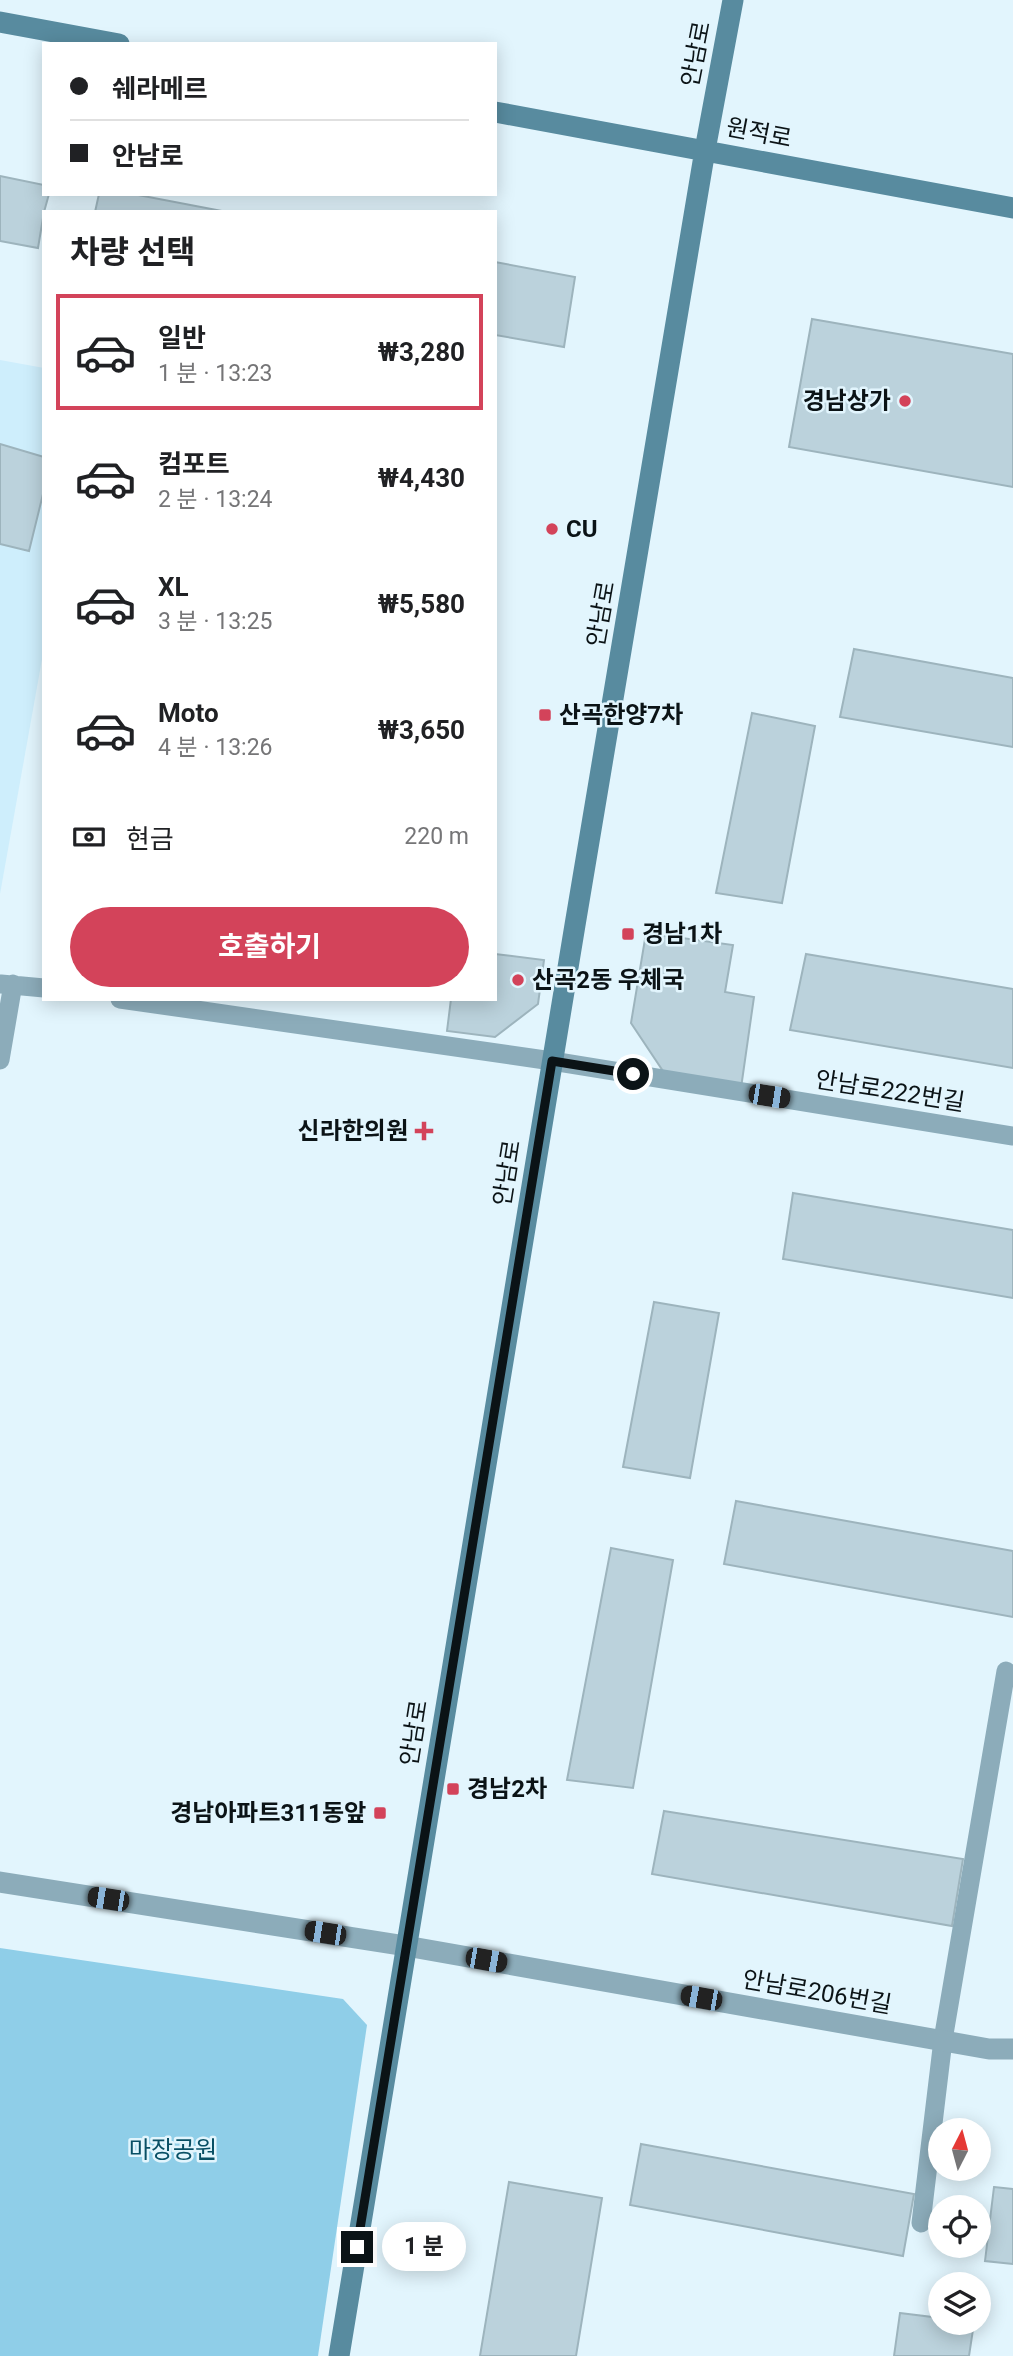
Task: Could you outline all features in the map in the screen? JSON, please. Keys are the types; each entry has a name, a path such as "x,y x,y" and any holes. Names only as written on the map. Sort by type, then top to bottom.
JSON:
{"main road":[{"name":"안남로","path":"339,2356 552,1061 705,150 733,0"},
{"path":"0,22 108,42"},
{"name":"원적로","path":"497,112 1013,208"}],"street":[{"name":"안남로206번길","path":"0,1882 406,1946 989,2049 1013,2049"}],"lane":[{"path":"0,1060 6,984 42,988"},
{"name":"안남로222번길","path":"134,1001 552,1061 1013,1136"},
{"path":"921,2223 943,2040 1006,1671"}],"shaded area":[{"path":"0,360 42,368 42,659 0,894"}],"green space":[{"name":"마장공원","path":"0,1948 343,1999 367,2025 318,2356 0,2356"}],"building":[{"path":"0,176 42,185 42,196 48,196 45,210 42,210 38,248 0,241"},
{"path":"99,196 143,196 217,210 95,210"},
{"path":"497,262 575,277 564,347 497,335"},
{"name":"경남상가","path":"812,319 1013,354 1013,487 789,447"},
{"path":"0,444 42,456 42,498 29,551 0,544"},
{"path":"854,649 1013,678 1013,747 840,717"},
{"path":"752,713 815,726 782,903 716,893"},
{"path":"646,933 733,945 725,992 754,997 741,1088 665,1074 631,1023"},
{"name":"산곡2동 우체국","path":"497,954 544,960 538,1004 495,1037 447,1031 451,1001 497,1001"},
{"path":"806,954 1013,989 1013,1068 790,1030"},
{"path":"793,1193 1013,1230 1013,1298 783,1259"},
{"path":"654,1302 719,1313 690,1478 623,1467"},
{"path":"736,1501 1013,1551 1013,1617 724,1564"},
{"path":"611,1548 673,1560 633,1788 567,1780"},
{"path":"664,1811 963,1859 952,1926 652,1874"},
{"path":"641,2144 914,2194 903,2256 630,2205"},
{"path":"509,2182 602,2198 576,2356 480,2356"},
{"path":"994,2187 1013,2189 1013,2264 985,2261 985,2258 991,2258"},
{"path":"900,2313 928,2316 928,2335 972,2335 969,2356 894,2356"}],"place":[{"name":"경남상가","path":"905,401"},
{"name":"CU","path":"552,529"},
{"name":"산곡한양7차","path":"545,715"},
{"name":"경남1차","path":"628,934"},
{"name":"산곡2동 우체국","path":"518,980"},
{"name":"신라한의원","path":"424,1131"},
{"name":"경남2차","path":"453,1789"},
{"name":"경남아파트311동앞","path":"380,1813"}],"route":[{"path":"357,2247 552,1061 633,1074"}]}
